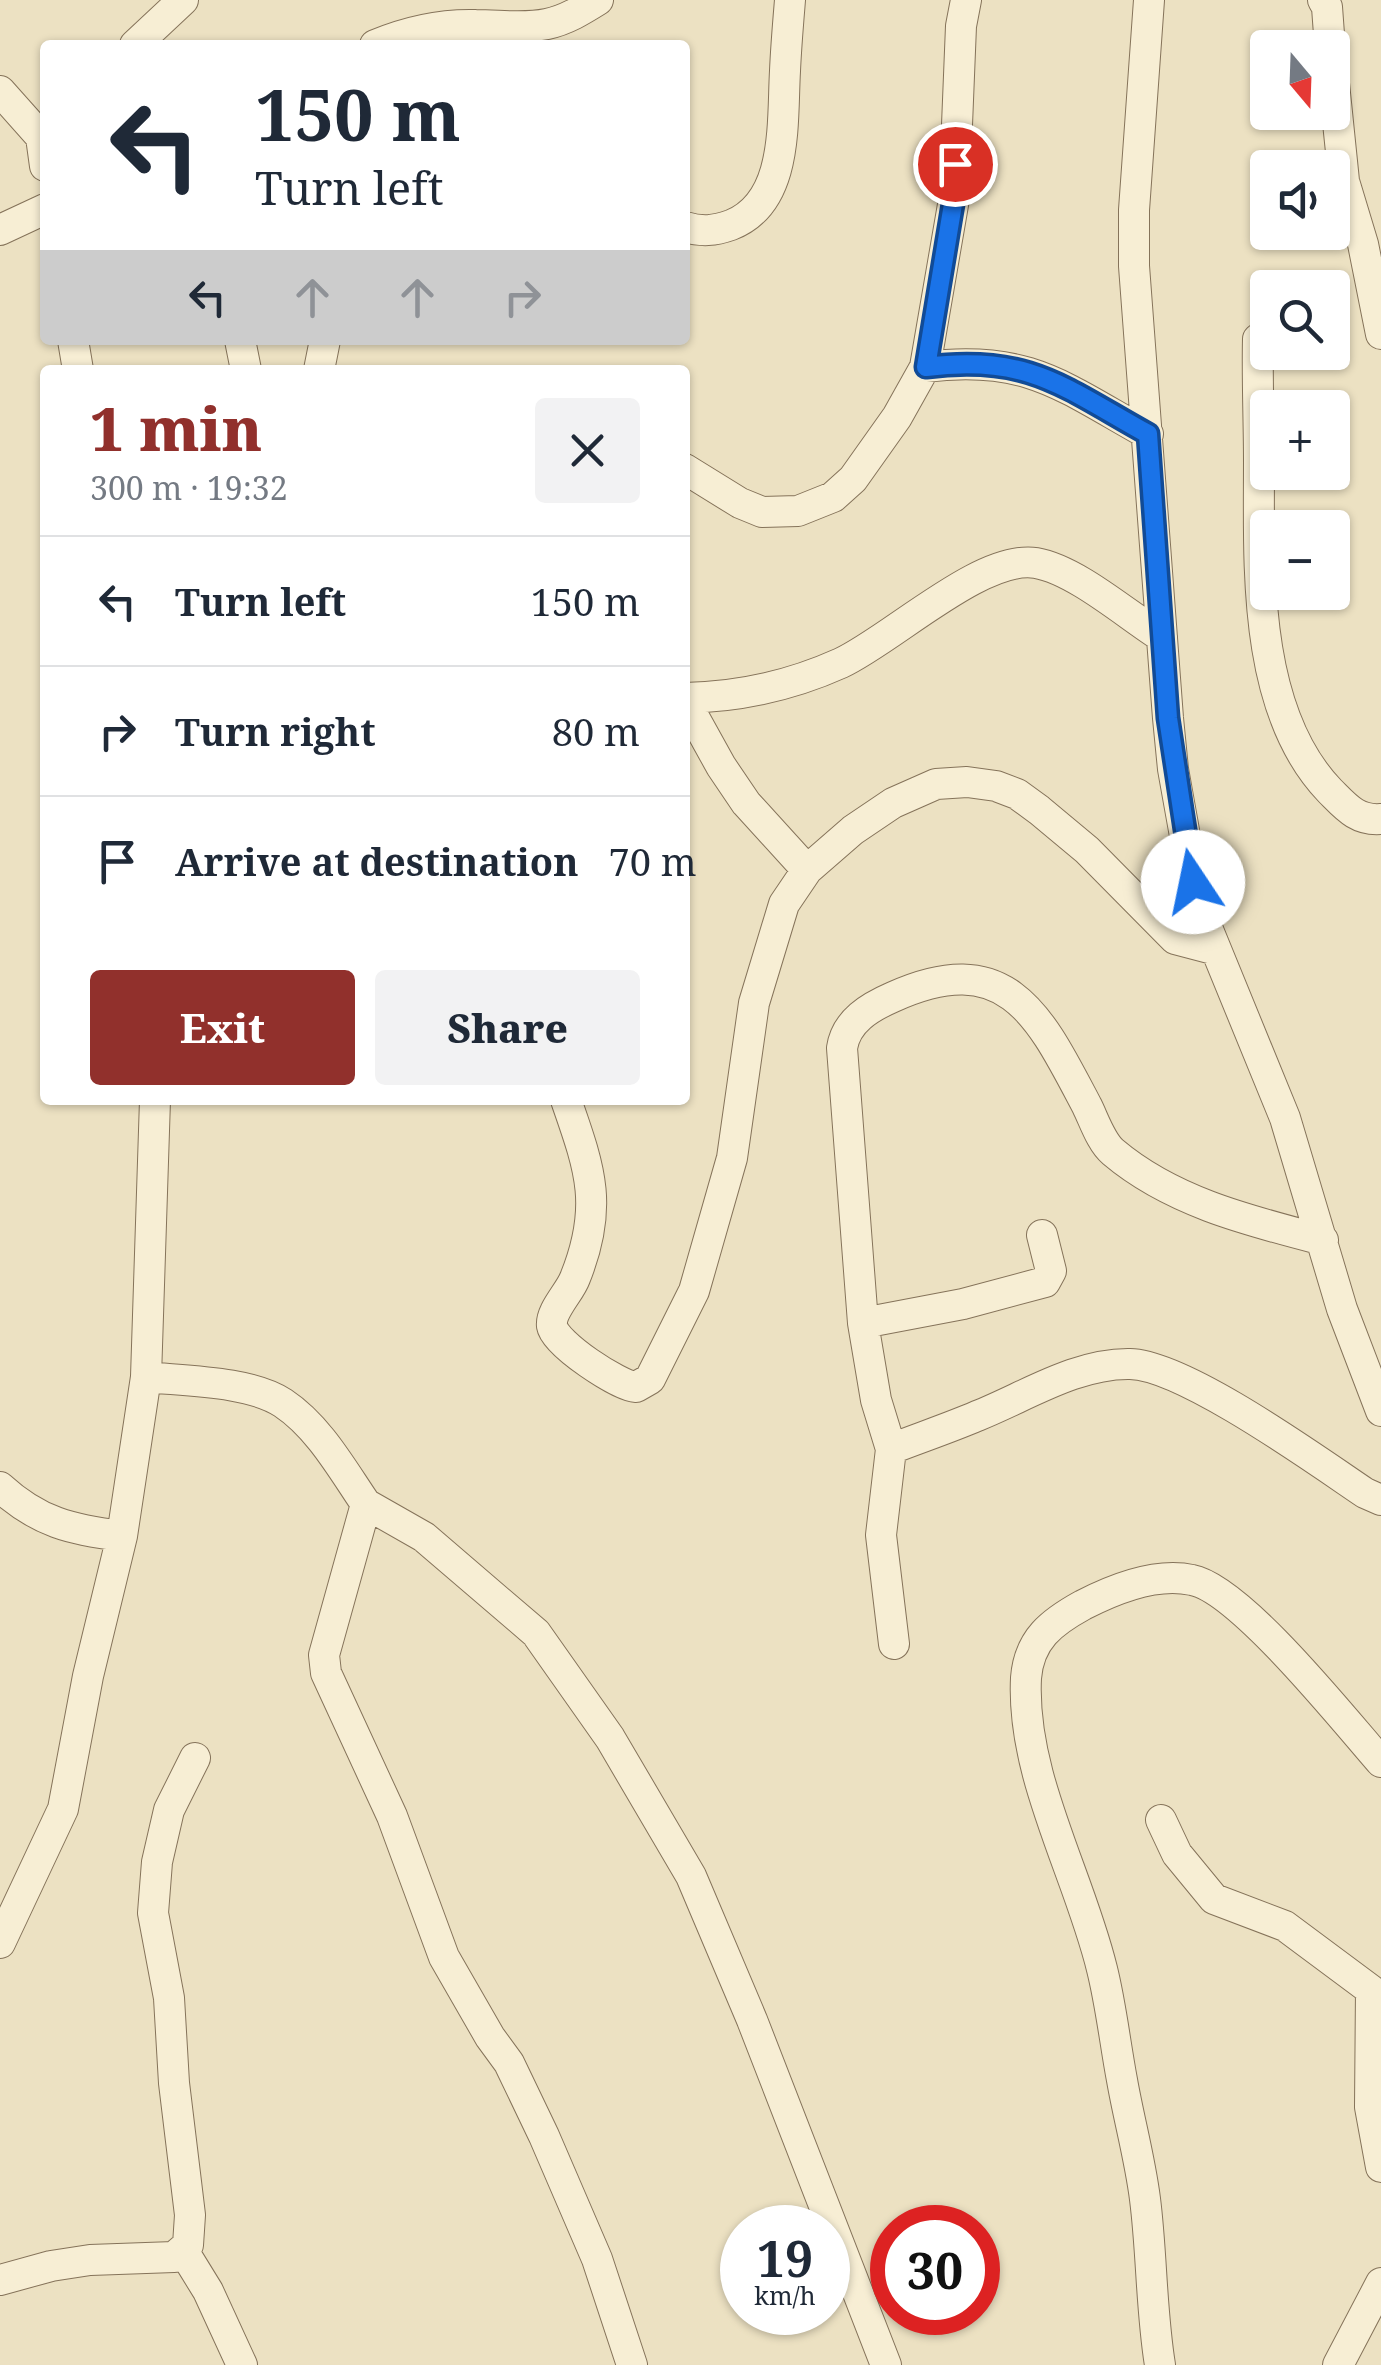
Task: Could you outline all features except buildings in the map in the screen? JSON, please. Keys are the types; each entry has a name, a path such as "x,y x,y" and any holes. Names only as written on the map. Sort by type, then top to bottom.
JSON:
{"street":[{"path":"140,40 183,0"},
{"path":"393,40 439,27 548,24 598,0"},
{"path":"690,228 704,232 741,221 762,201 776,173 790,0"},
{"path":"690,472 762,512 778,514 817,505 833,497 874,453 926,367 954,198 966,0"},
{"path":"1149,0 1134,210 1134,266 1173,769 1198,903 1286,1118 1342,1309 1381,1411"},
{"path":"1327,2 1329,30"},
{"path":"0,91 40,140"},
{"path":"1339,130 1344,180 1363,244 1381,334"},
{"path":"0,230 40,211"},
{"path":"926,367 988,363 1021,368 1086,398 1148,434"},
{"path":"1258,370 1261,599 1272,665 1291,733 1310,768 1355,814 1365,820 1381,819"},
{"path":"690,700 764,691 805,678 886,637 949,593 997,570 1033,562 1056,569 1162,637"},
{"path":"690,709 746,802 808,870"},
{"path":"568,1105 594,1192 583,1256 552,1323 560,1342 616,1380 636,1387 650,1379 694,1291 732,1158 754,1002 784,904 808,870 853,830 893,803 936,784 968,782 996,786 1017,794 1075,840 1175,939 1214,949"},
{"path":"894,1644 882,1535 890,1448 876,1400 864,1324 844,1037 853,1022 876,1005 947,980 988,984 1012,994 1036,1015 1110,1150 1169,1188 1199,1202 1241,1219 1323,1240"},
{"path":"0,1943 62,1810 88,1676 122,1536 146,1377 155,1105"},
{"path":"864,1324 1045,1282 1051,1271 1042,1234"},
{"path":"890,1448 978,1416 1052,1382 1131,1364 1160,1370 1190,1385 1381,1500"},
{"path":"146,1377 253,1391 280,1401 309,1424 366,1504 424,1537 536,1634 610,1738 690,1876 752,2020 886,2365"},
{"path":"0,1488 22,1508 76,1531 122,1536"},
{"path":"366,1504 324,1655 326,1673 392,1816 444,1956 508,2063 544,2136 597,2259 632,2365"},
{"path":"1160,2365 1146,2201 1136,2140 1102,1970 1081,1896 1042,1788 1028,1731 1025,1714 1030,1654 1037,1638 1050,1626 1101,1596 1162,1578 1192,1580 1208,1586 1253,1621 1381,1762"},
{"path":"0,2280 51,2266 127,2258 174,2258 184,2252 191,2236 169,1998 153,1913 157,1862 169,1810 195,1758"},
{"path":"1161,1820 1177,1854 1214,1898 1285,1926 1376,1994 1370,2108 1381,2167"},
{"path":"184,2252 208,2291 242,2365"},
{"path":"1338,2365 1381,2283"}],"route":[{"path":"955,164 954,198 926,367 988,363 1021,368 1086,398 1148,434 1173,769 1193,882"}]}
